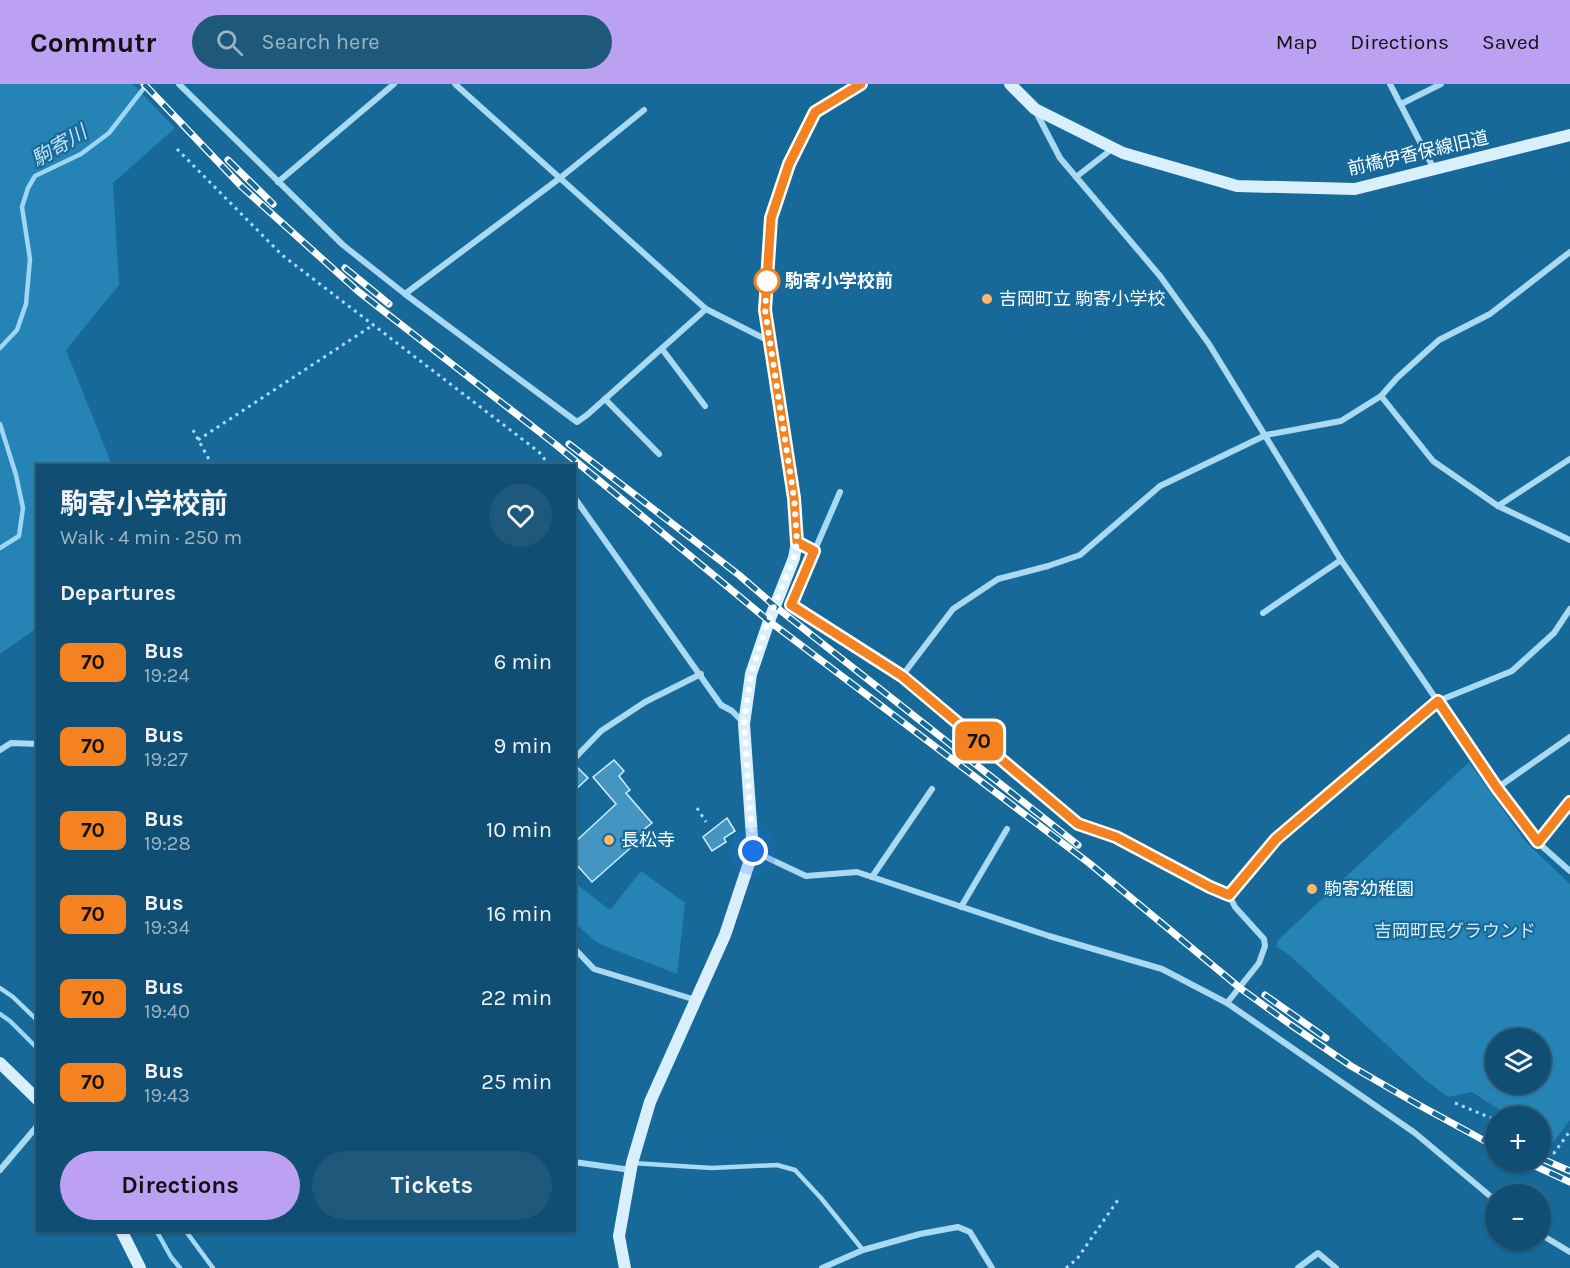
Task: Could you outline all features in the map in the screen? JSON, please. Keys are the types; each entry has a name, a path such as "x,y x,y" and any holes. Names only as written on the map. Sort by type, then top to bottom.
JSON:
{"street":[{"path":"179,84 343,245 577,422 706,309"},
{"path":"278,182 394,84"},
{"path":"455,84 706,309 769,341"},
{"path":"625,1268 619,1236 632,1166 650,1102 725,935 753,851 744,724 751,674 768,621 794,558 797,542 794,498 765,310 771,218 789,164 815,112 861,84"},
{"name":"前橋伊香保線旧道","path":"1010,84 1035,109 1123,153 1238,186 1355,189 1570,135"},
{"path":"1390,84 1434,169"},
{"path":"1401,104 1441,84"},
{"path":"1035,109 1060,158 1160,276 1209,344 1341,560 1497,788 1538,842 1570,871"},
{"path":"405,294 560,178 644,110"},
{"path":"1076,177 1113,148"},
{"path":"902,676 953,609 998,579 1080,555 1160,486 1266,435 1341,421 1381,396 1397,378 1439,340 1491,314 1570,252"},
{"path":"662,349 705,406"},
{"path":"1381,396 1433,462 1498,506 1570,540"},
{"path":"605,399 659,454"},
{"path":"1498,506 1570,459"},
{"path":"840,492 791,605 902,676 1078,824 1116,837 1229,895 1235,907 1264,939 1265,946 1258,963 1227,1003"},
{"path":"576,500 721,705 732,711 744,724"},
{"path":"797,542 814,551"},
{"path":"1263,613 1341,560"},
{"path":"1229,895 1276,839 1438,701 1512,671 1554,633 1570,609"},
{"path":"576,757 601,731 645,702 700,674"},
{"path":"1497,788 1570,737"},
{"path":"0,750 11,743 36,744"},
{"path":"872,877 932,789"},
{"path":"1538,842 1570,802"},
{"path":"962,907 1007,830"},
{"path":"753,851 806,876 857,872 1049,936 1162,969 1227,1003 1415,1133 1485,1192"},
{"path":"576,950 594,969 697,1000"},
{"path":"0,1063 36,1098"},
{"path":"0,1170 36,1127"},
{"path":"576,1162 632,1166"},
{"path":"822,1268 863,1250 920,1234 958,1227 969,1232 992,1268"},
{"path":"122,1232 140,1268"},
{"path":"1551,1241 1570,1252"},
{"path":"1298,1268 1318,1253 1336,1268"}],"lane":[{"path":"0,988 36,1019"},
{"path":"632,1166 712,1168 777,1165 795,1170 863,1250"},
{"path":"187,1232 213,1268"}],"path":[{"path":"177,149 282,255 539,452 548,464"},
{"path":"198,440 373,325"},
{"path":"193,430 211,464"},
{"path":"697,808 706,822"},
{"path":"1455,1103 1485,1115"},
{"path":"1551,1151 1554,1153 1570,1131"},
{"path":"1066,1268 1077,1259 1120,1197"}],"green space":[{"path":"0,84 133,84 175,128 113,183 119,285 66,350 112,464 36,464 36,629 0,654"},
{"name":"吉岡町民グラウンド","path":"1469,762 1526,842 1570,884 1570,1120 1552,1144 1551,1106 1494,1106 1472,1092 1448,1097 1425,1080 1288,954 1276,947 1278,940"},
{"path":"641,871 685,903 677,974 595,941 576,924 576,884 610,910"}],"building":[{"name":"長松寺","path":"614,760 624,771 619,776 630,790 626,793 652,823 641,832 644,836 592,882 576,864 576,841 616,804 593,777"},
{"path":"576,766 588,778 576,789"},
{"path":"727,818 735,831 724,838 726,842 712,851 703,837"}],"waterway":[{"name":"駒寄川","path":"0,348 17,330 26,304 30,259 22,207 28,188 35,176 81,154 109,133 147,84"},
{"name":"駒寄川","path":"0,424 16,475 23,508 19,536 0,548"},
{"path":"0,1014 36,1047"},
{"path":"157,1232 180,1268"}],"railway":[{"path":"144,84 242,187 359,292 555,444 769,621 1089,863 1240,988 1351,1066 1485,1141"},
{"path":"228,160 273,204"},
{"path":"345,268 389,304"},
{"path":"569,444 739,575 776,607 1078,845"},
{"path":"1265,995 1326,1038"},
{"path":"1551,1163 1570,1171"},
{"path":"1548,1172 1570,1182"}],"bus line":[{"name":"70","path":"861,84 815,112 789,164 771,218 765,310 794,498 797,542 814,551 791,605 902,676 1078,824 1116,837 1229,895 1276,839 1438,701 1535,840 1538,842 1570,802"}],"place":[{"name":"駒寄小学校前","path":"767,281"},
{"name":"吉岡町立 駒寄小学校","path":"987,299"},
{"name":"長松寺","path":"609,840"},
{"name":"駒寄幼稚園","path":"1312,889"}],"route":[{"path":"753,851 744,724 751,674 768,621 776,607 794,558 797,542 794,498 765,310 767,281"}]}
